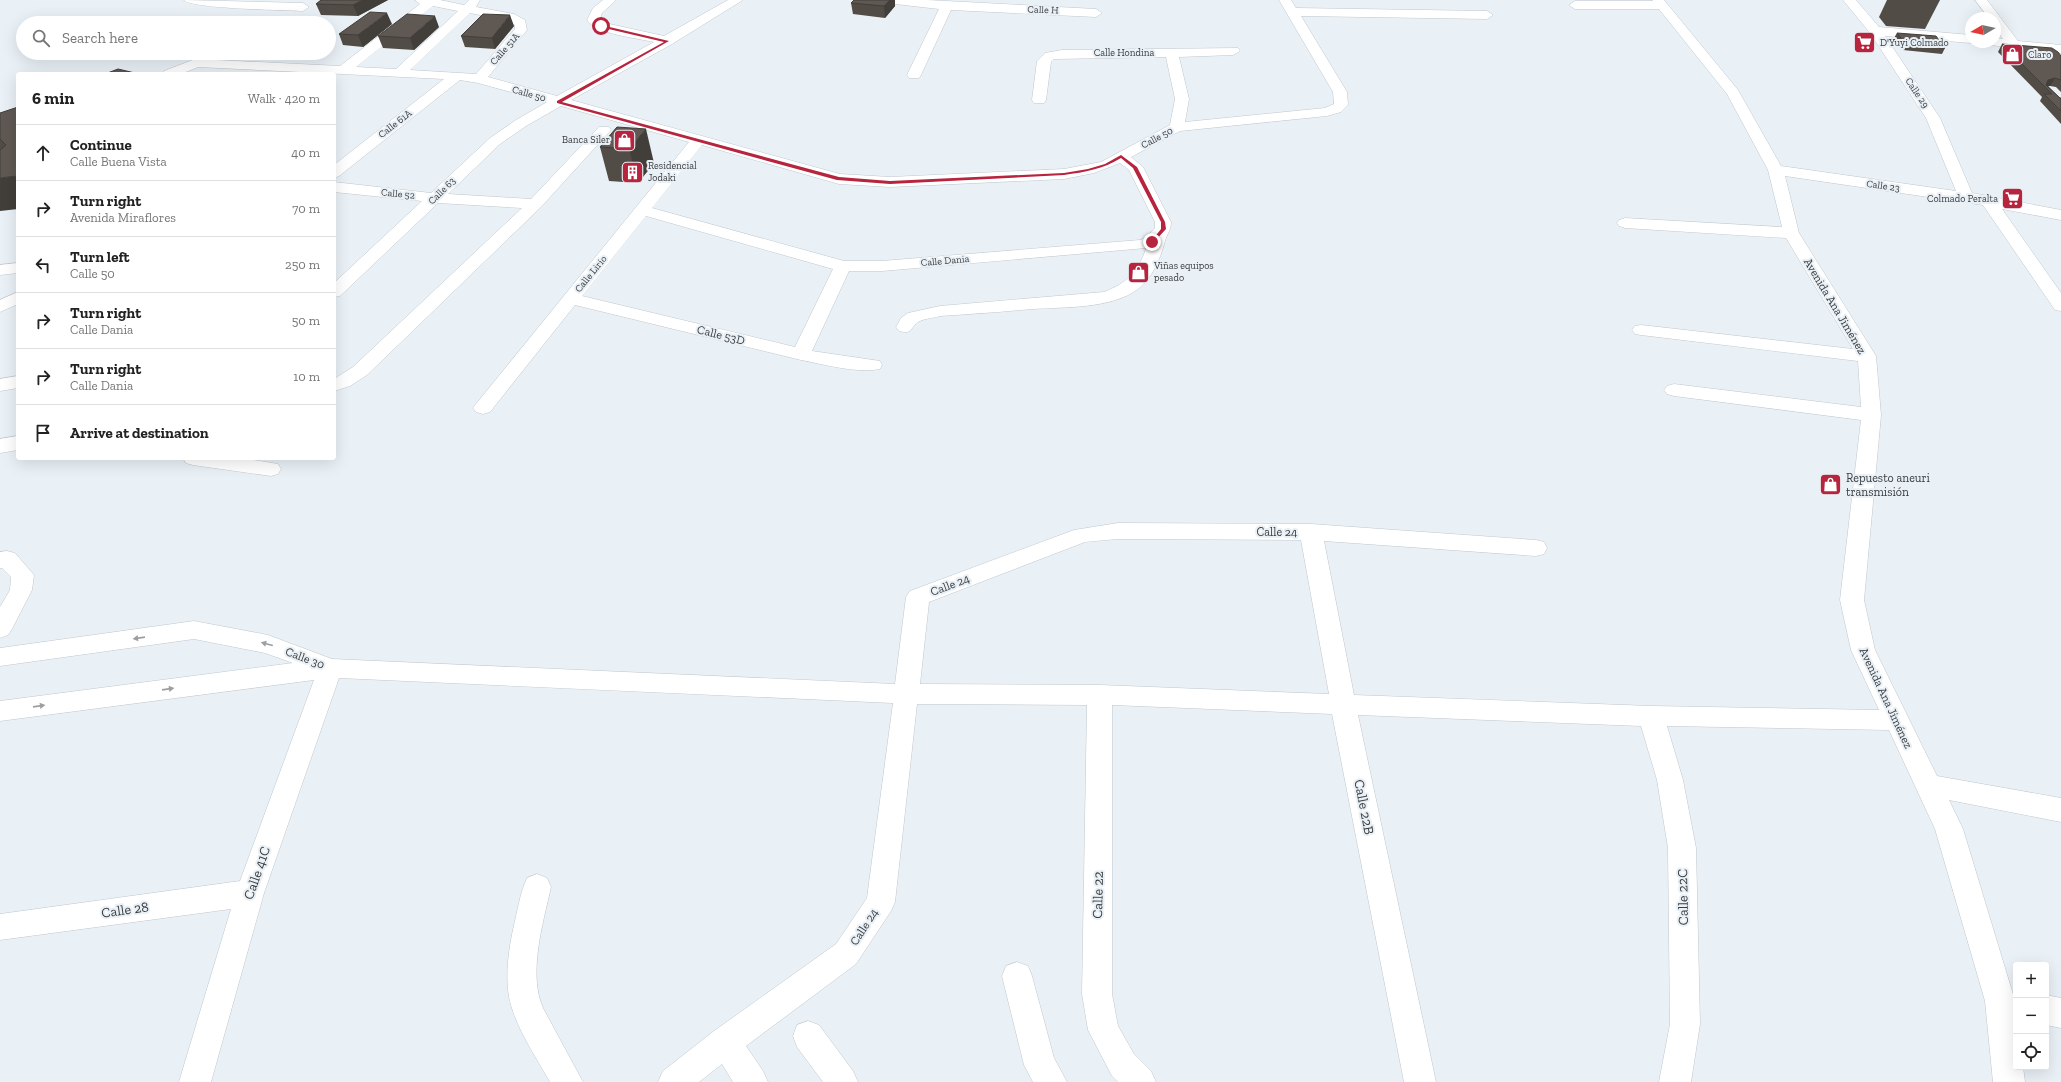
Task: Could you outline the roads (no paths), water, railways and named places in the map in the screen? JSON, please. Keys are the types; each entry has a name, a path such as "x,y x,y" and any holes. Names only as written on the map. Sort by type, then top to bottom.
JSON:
{"street":[{"path":"190,0 308,4"},
{"path":"610,0 597,11 593,20 601,26 667,41"},
{"name":"Calle 63","path":"336,288 436,198 495,141 521,123 737,0"},
{"name":"Calle H","path":"895,0 947,6 1013,5 1096,13"},
{"name":"Calle 29","path":"1849,0 1875,31 1933,118 1966,198"},
{"path":"1982,0 1991,12"},
{"path":"340,74 426,1"},
{"name":"Calle 51A","path":"426,1 472,5 510,17 521,23 521,30 479,79"},
{"path":"1575,6 1660,2"},
{"name":"Avenida Ana Jiménez","path":"1660,2 1732,93 1776,170 1791,233 1867,356 1871,414 1852,600 1863,650 1926,785 1949,829 2008,1003 2009,1082"},
{"path":"291,16 308,4"},
{"path":"398,74 472,5"},
{"path":"914,75 947,6"},
{"path":"1289,6 1487,15"},
{"name":"Calle 50","path":"340,74 457,76 479,79 839,179 862,182 890,182 1064,174 1095,169 1106,165 1177,127 1336,110 1341,105 1342,99 1340,92 1289,6"},
{"path":"2001,26 2013,43"},
{"path":"1875,31 1965,39"},
{"path":"2001,42 2061,49"},
{"path":"1170,53 1233,51"},
{"name":"Calle Hondina","path":"1039,100 1044,61 1050,56 1062,54 1170,53 1174,60 1182,99 1177,127"},
{"path":"173,72 205,60"},
{"name":"Calle 50","path":"198,63 289,72"},
{"name":"Calle 61A","path":"336,171 457,76"},
{"path":"336,385 360,371 535,204 604,130"},
{"name":"Calle Lirio","path":"483,408 699,139"},
{"path":"905,327 906,322 914,317 940,311 1096,299 1115,295 1127,290 1144,273 1152,260 1158,236 1163,229 1163,222 1135,167 1121,156"},
{"name":"Calle 23","path":"1776,170 1966,198 2061,215"},
{"name":"Calle 52","path":"336,187 436,198 535,204"},
{"path":"1989,202 2061,306"},
{"name":"Calle Dania","path":"642,210 843,266 882,266 1140,245 1152,242 1158,236"},
{"path":"1625,223 1791,233"},
{"path":"801,354 843,266"},
{"path":"0,270 16,268"},
{"path":"0,307 16,298"},
{"name":"Calle 53D","path":"571,299 801,354 835,361 873,365"},
{"path":"1641,330 1867,356"},
{"path":"0,385 16,382"},
{"path":"1674,390 1871,414"},
{"path":"0,446 16,444"},
{"path":"207,460 271,469"},
{"name":"Calle 24","path":"674,1082 725,1042 846,954 880,902 918,597 1082,535 1118,531 1311,532 1536,548"},
{"name":"Calle 22B","path":"1311,532 1343,704 1420,1082"},
{"path":"0,560 7,559 23,575 21,590 0,630"},
{"name":"Calle 30","path":"0,657 194,630 268,644 330,668"},
{"path":"330,668 905,694 1100,695 1651,716 1896,720"},
{"name":"Calle 30","path":"0,711 330,668"},
{"name":"Calle 41C","path":"195,1082 250,893 330,668"},
{"name":"Calle 22","path":"1100,695 1096,994 1103,1030 1123,1066 1140,1082"},
{"name":"Calle 22C","path":"1651,716 1670,780 1682,848 1684,1024 1675,1082"},
{"path":"1926,785 2061,810"},
{"path":"537,887 523,952 524,994 529,1012 567,1082"},
{"name":"Calle 28","path":"0,927 250,893"},
{"path":"1017,976 1040,1065 1051,1082"},
{"path":"2049,1011 2061,1013"},
{"path":"808,1036 842,1082"},
{"path":"725,1042 752,1082"}],"place":[{"name":"D'Yuyi Colmado","path":"1865,43"},
{"name":"Claro","path":"2012,55"},
{"name":"Banca Siler","path":"625,140"},
{"name":"Residencial Jodaki","path":"632,172"},
{"name":"Colmado Peralta","path":"2013,199"},
{"name":"Viñas equipos pesado","path":"1139,272"},
{"name":"Repuesto aneuri transmisión","path":"1830,485"}]}
